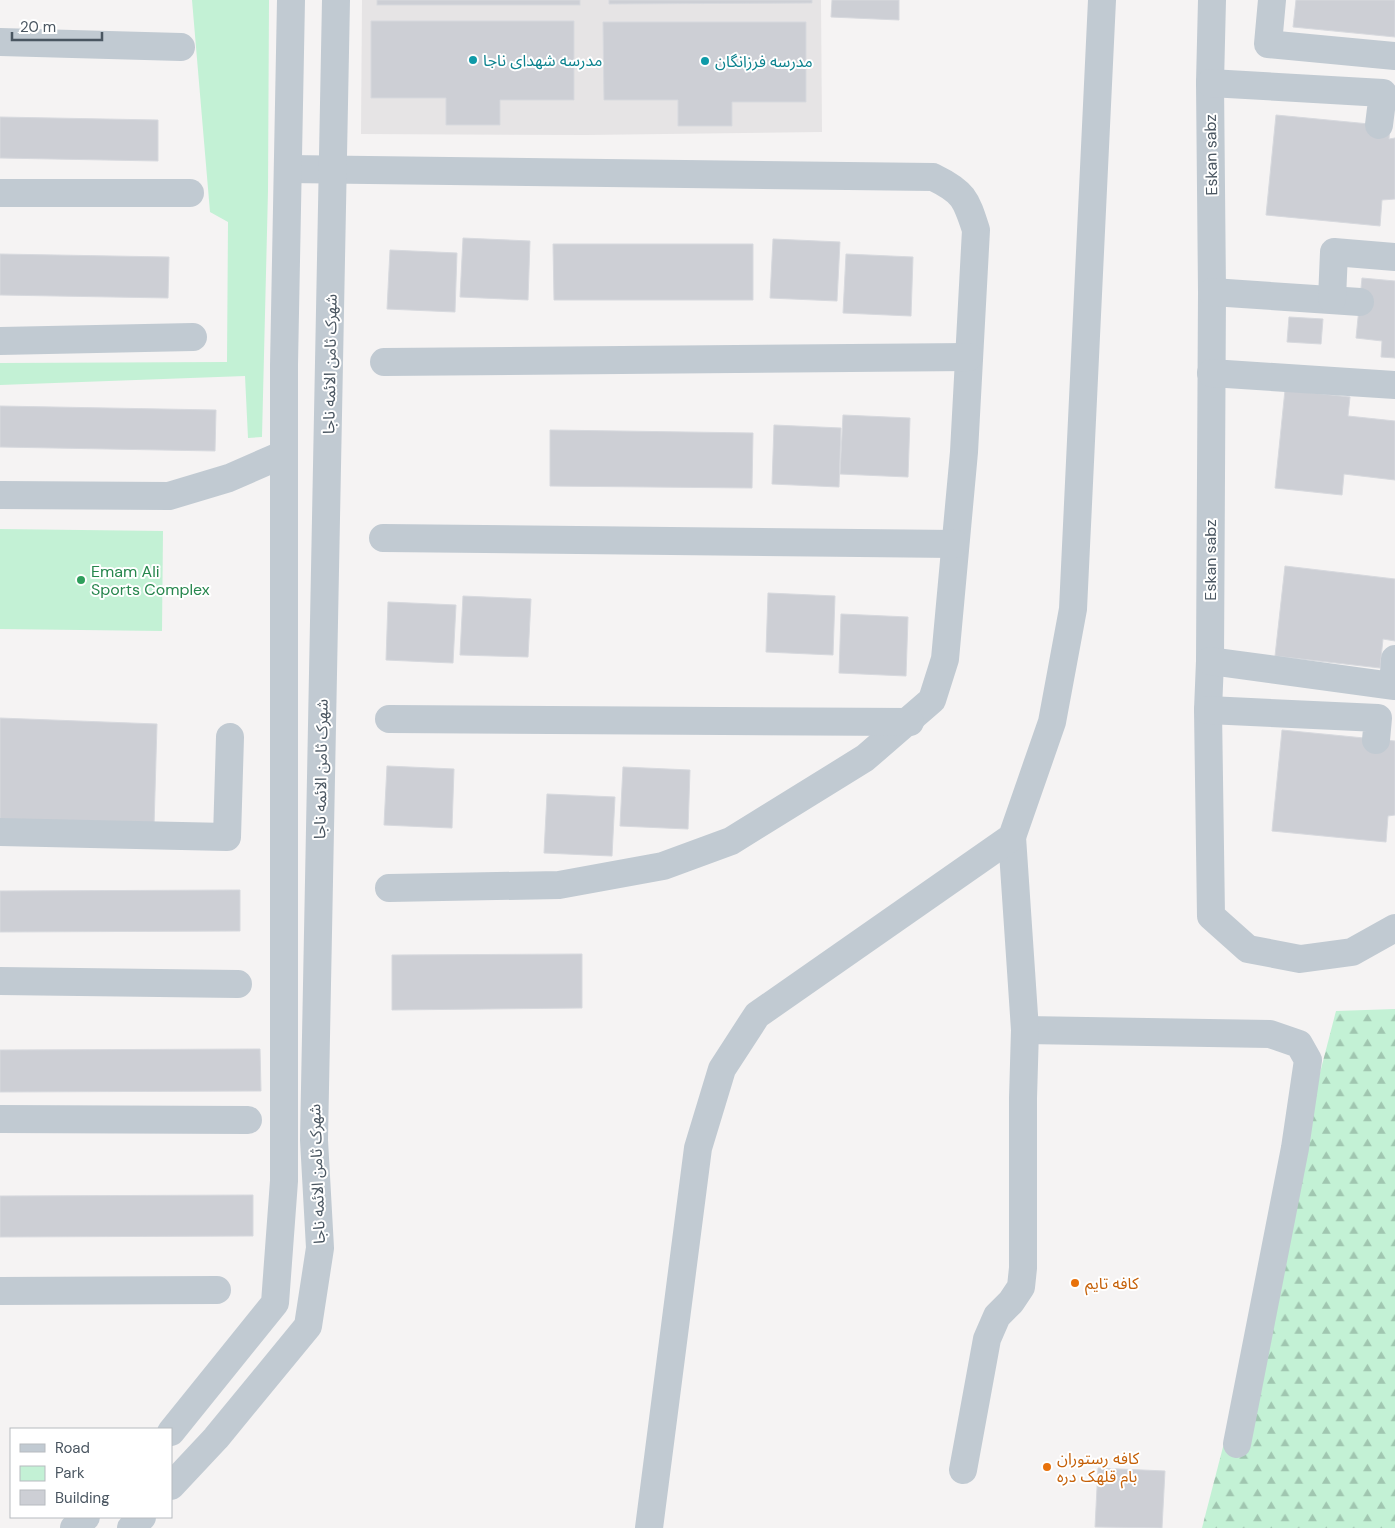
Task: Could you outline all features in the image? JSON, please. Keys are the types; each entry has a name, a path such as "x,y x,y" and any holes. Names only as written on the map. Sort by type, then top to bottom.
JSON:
{"street":[{"name":"شهرک ثامن الائمه ناجا","path":"172,1432 275,1304 284,1159 284,454 292,0"},
{"name":"شهرک ثامن الائمه ناجا","path":"172,1485 216,1438 308,1326 320,1248 315,1156 336,0"},
{"path":"963,1470 987,1339 997,1316 1011,1302 1021,1287 1023,1268 1025,1030 1012,837 1052,722 1073,609 1102,0"},
{"name":"Eskan sabz","path":"1212,0 1210,83 1212,292 1210,661 1208,710 1211,916 1248,950 1300,959 1352,952 1395,928"},
{"path":"1272,0 1268,44 1395,56"},
{"path":"0,42 181,47"},
{"path":"1210,83 1389,94 1379,125"},
{"path":"288,169 933,177 952,186 966,201 976,230 970,356 945,659 932,700 910,722 865,758 731,841 663,866 559,884 389,888"},
{"path":"0,193 190,194"},
{"path":"1332,299 1334,252 1395,257"},
{"path":"1212,292 1360,302"},
{"path":"0,341 193,337"},
{"path":"384,362 970,356"},
{"path":"1211,373 1395,384"},
{"path":"0,495 170,496 229,478 284,454"},
{"path":"383,538 955,544"},
{"path":"1210,661 1393,686 1395,659"},
{"path":"1208,710 1378,718 1376,740"},
{"path":"389,719 910,722"},
{"path":"0,832 226,837 230,737"},
{"path":"284,759 322,762"},
{"path":"649,1528 698,1148 722,1069 757,1015 1012,837"},
{"path":"0,981 238,984"},
{"path":"1025,1030 1270,1034 1298,1044 1308,1060 1295,1148 1237,1444"},
{"path":"0,1119 248,1120"},
{"path":"284,1159 315,1156"},
{"path":"0,1291 217,1290"},
{"path":"172,1432 199,1456"},
{"path":"74,1528 85,1518"},
{"path":"131,1528 141,1518"}],"shaded area":[{"path":"362,0 821,0 822,132 586,135 361,134"}],"green space":[{"path":"192,0 269,0 268,191 262,437 248,438 245,376 0,385 0,363 227,362 228,222 210,212"},
{"name":"Emam Ali Sports Complex","path":"0,529 163,531 162,631 0,629"},
{"path":"1395,1009 1395,1528 1202,1528 1336,1011"}],"building":[{"path":"377,0 580,0 580,5 377,5"},
{"path":"609,0 812,0 812,3 609,4"},
{"path":"832,0 899,0 899,20 831,17"},
{"path":"1296,0 1395,0 1395,37 1293,27"},
{"name":"مدرسه شهدای ناجا","path":"371,21 574,21 574,100 500,100 500,125 446,125 446,98 371,98"},
{"name":"مدرسه فرزانگان","path":"603,22 806,22 806,102 732,102 732,126 678,126 678,100 604,100"},
{"path":"1276,115 1390,126 1389,139 1395,138 1395,199 1382,200 1380,226 1266,215"},
{"path":"0,117 158,120 158,161 0,158"},
{"path":"463,238 530,241 528,300 460,297"},
{"path":"773,239 840,242 837,301 770,298"},
{"path":"553,244 753,244 753,300 554,300"},
{"path":"390,250 457,253 455,312 387,309"},
{"path":"0,254 169,257 168,298 0,295"},
{"path":"846,254 913,257 911,316 843,313"},
{"path":"1362,278 1395,281 1395,358 1381,357 1382,341 1356,338"},
{"path":"1289,317 1323,319 1321,344 1287,342"},
{"path":"1285,390 1350,397 1348,416 1395,421 1395,480 1344,474 1342,495 1275,488"},
{"path":"0,406 216,410 215,451 0,447"},
{"path":"843,415 910,418 908,477 840,474"},
{"path":"774,425 841,428 839,487 772,484"},
{"path":"550,430 753,433 752,488 550,486"},
{"path":"1285,566 1395,579 1395,641 1383,639 1380,668 1275,656"},
{"path":"768,593 835,596 833,655 766,652"},
{"path":"463,596 531,599 528,657 460,655"},
{"path":"388,602 456,605 453,663 386,660"},
{"path":"841,614 908,617 906,676 839,673"},
{"path":"0,718 157,724 154,827 0,822"},
{"path":"1282,730 1395,741 1395,815 1388,816 1386,842 1272,831"},
{"path":"387,766 454,769 452,828 384,825"},
{"path":"623,767 690,770 688,829 620,826"},
{"path":"547,794 615,797 612,856 544,853"},
{"path":"240,890 240,931 0,932 0,891"},
{"path":"582,954 582,1008 392,1010 392,955"},
{"path":"260,1049 261,1091 0,1092 0,1050"},
{"path":"253,1195 253,1236 0,1237 0,1196"},
{"path":"1098,1468 1165,1471 1162,1528 1095,1527"}],"place":[{"name":"مدرسه شهدای ناجا","path":"473,60"},
{"name":"مدرسه فرزانگان","path":"705,61"},
{"name":"Emam Ali Sports Complex","path":"81,580"},
{"name":"کافه تایم","path":"1075,1283"},
{"name":"کافه رستوران بام قلهک دره","path":"1047,1467"}]}
